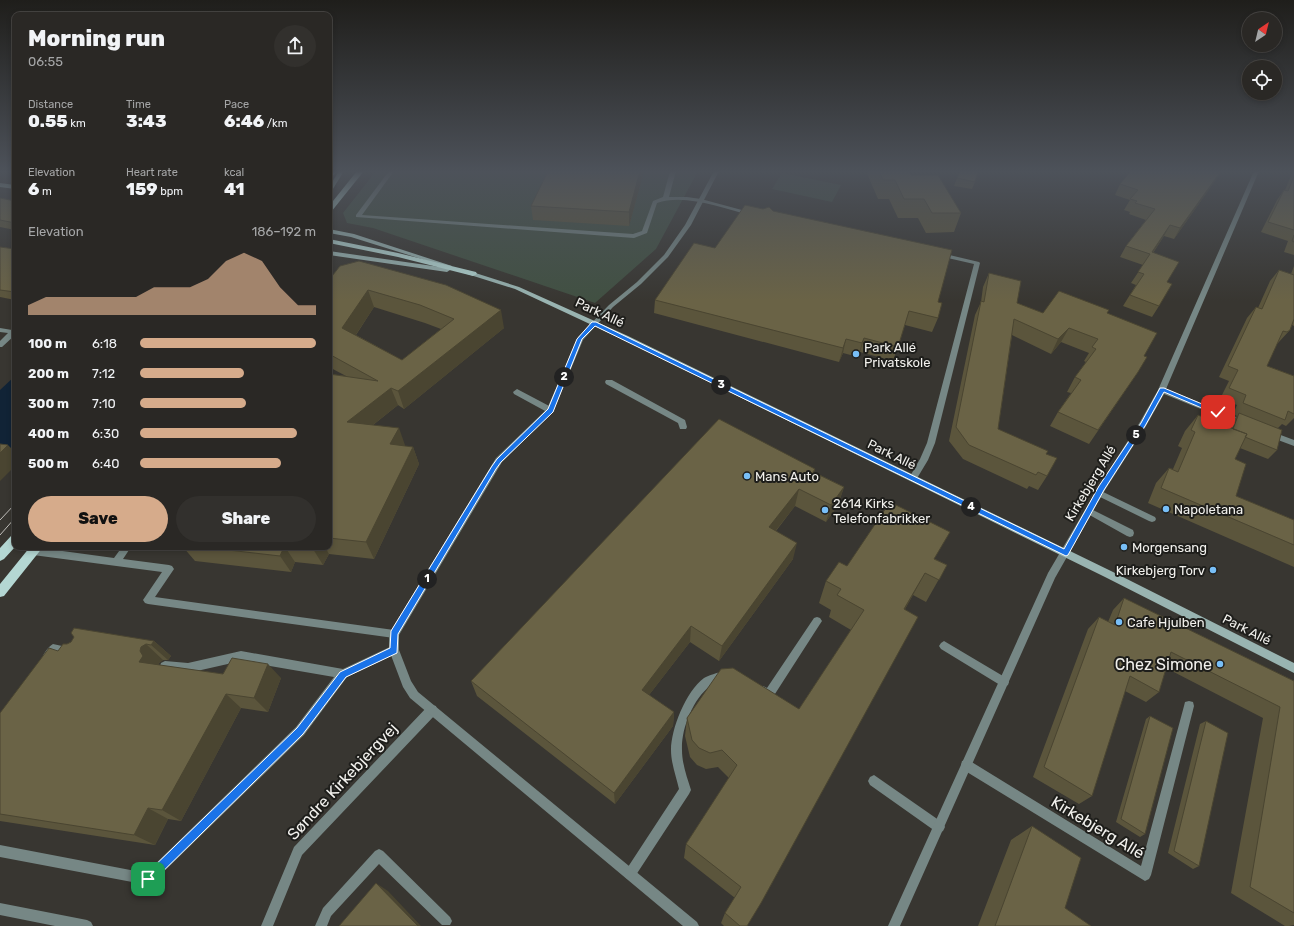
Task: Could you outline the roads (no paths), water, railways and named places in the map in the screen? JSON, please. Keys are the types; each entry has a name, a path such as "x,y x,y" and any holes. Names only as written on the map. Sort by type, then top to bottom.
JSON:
{"main road":[{"path":"332,242 398,255 473,274"},
{"path":"0,556 12,542"},
{"path":"0,592 34,550"}],"street":[{"path":"359,214 358,216 634,236 644,232 651,214"},
{"path":"693,926 414,695 407,684 394,650 394,634 499,460 550,410 580,339 611,306 639,283 666,256 694,214"},
{"name":"Kirkebjerg Allé","path":"894,926 1051,576 1066,553 1099,493 1143,424 1162,390 1238,214"},
{"name":"Park Allé","path":"332,232 352,235 516,288 594,323 1066,553 1294,668"},
{"name":"Park Allé","path":"332,253 387,260 473,274"},
{"path":"913,478 924,460 932,437 977,263 932,253"},
{"path":"0,330 12,332"},
{"path":"0,345 12,334"},
{"path":"609,382 682,422 683,427"},
{"path":"1162,390 1251,426"},
{"path":"517,392 550,410"},
{"path":"1265,432 1294,443"},
{"path":"1099,493 1152,519"},
{"path":"1089,511 1130,532"},
{"path":"41,550 169,569 148,600 394,634"},
{"path":"116,562 125,550"},
{"path":"751,684 769,694 817,621"},
{"path":"944,646 1004,682"},
{"path":"40,668 53,649 80,652"},
{"path":"0,851 148,879 300,731 343,674 394,650"},
{"path":"164,666 188,668 241,656 343,674"},
{"path":"630,874 685,790 676,756 679,733 690,701 708,681 727,676 733,678"},
{"name":"Kirkebjerg Allé","path":"966,765 1146,875 1189,706"},
{"name":"Søndre Kirkebjergvej","path":"267,926 298,851 432,710"},
{"path":"874,781 939,827"},
{"path":"321,926 327,912 379,855 446,921"},
{"path":"0,909 87,926"}],"water":[{"path":"12,379 12,453 0,453 0,390"}],"tram line":[{"path":"0,520 12,507"},
{"path":"0,535 12,521"}],"place":[{"name":"Park Allé Privatskole","path":"856,354"},
{"name":"Mans Auto","path":"747,476"},
{"name":"Napoletana","path":"1166,509"},
{"name":"2614 Kirks Telefonfabrikker","path":"825,510"},
{"name":"Morgensang","path":"1124,547"},
{"name":"Kirkebjerg Torv","path":"1213,570"},
{"name":"Cafe Hjulben","path":"1119,622"},
{"name":"Chez Simone","path":"1220,664"}]}
